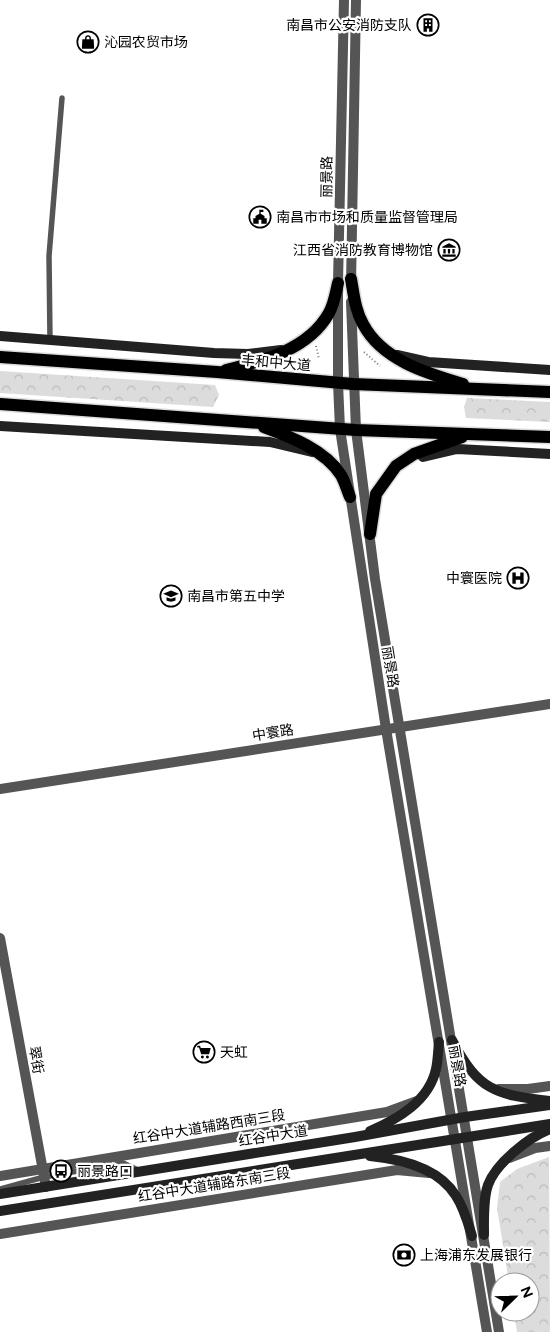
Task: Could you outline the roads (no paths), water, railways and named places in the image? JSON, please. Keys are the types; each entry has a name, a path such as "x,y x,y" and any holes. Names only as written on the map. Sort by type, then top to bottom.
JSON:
{"main road":[{"path":"351,279 356,306 362,323 372,338 387,351 410,366 441,378 480,389"},
{"path":"217,372 251,363 292,348 304,341 319,327 330,312 338,283"},
{"path":"0,336 214,353 248,354 292,348"},
{"path":"387,351 428,362 550,370"},
{"name":"丰和中大道","path":"0,357 217,372 353,384 550,392"},
{"path":"0,404 356,430 550,436"},
{"path":"253,422 290,437 329,462 340,475 350,497"},
{"path":"0,426 270,442 317,453"},
{"path":"370,534 376,494 396,466 414,454 471,434"},
{"path":"396,466 431,454 457,449 550,454"},
{"path":"452,1040 464,1062 475,1076 489,1088 525,1098 550,1101"},
{"path":"355,1137 381,1126 421,1100 428,1090 436,1071 440,1042"},
{"name":"红谷中大道","path":"0,1194 44,1178 140,1171 355,1137 452,1119 550,1105"},
{"path":"0,1211 550,1124"},
{"path":"484,1235 488,1185 497,1169 529,1141 550,1129"},
{"path":"357,1154 393,1158 433,1174 443,1181 456,1196 465,1214 472,1236"}],"street":[{"name":"丽景路","path":"344,0 338,283 340,429 386,729 440,1042 487,1332"},
{"name":"丽景路","path":"356,0 351,279 356,430 375,579 401,726 500,1332"},
{"name":"中寰路","path":"0,789 550,704"},
{"name":"翠街","path":"0,938 44,1178"},
{"path":"489,1088 528,1090 550,1086"},
{"name":"红谷中大道辅路西南三段","path":"0,1176 44,1178 387,1112 421,1100"},
{"path":"504,1161 534,1148 550,1146"},
{"name":"红谷中大道辅路东南三段","path":"0,1234 396,1170 433,1174"}],"lane":[{"path":"50,339 49,256 62,98"},
{"path":"0,1189 44,1178"}],"place":[{"name":"南昌市公安消防支队","path":"428,25"},
{"name":"沁园农贸市场","path":"88,42"},
{"name":"南昌市市场和质量监督管理局","path":"260,217"},
{"name":"江西省消防教育博物馆","path":"449,250"},
{"name":"中寰医院","path":"518,578"},
{"name":"南昌市第五中学","path":"171,596"},
{"name":"天虹","path":"204,1052"},
{"name":"丽景路口","path":"61,1171"},
{"name":"上海浦东发展银行","path":"404,1255"}]}
